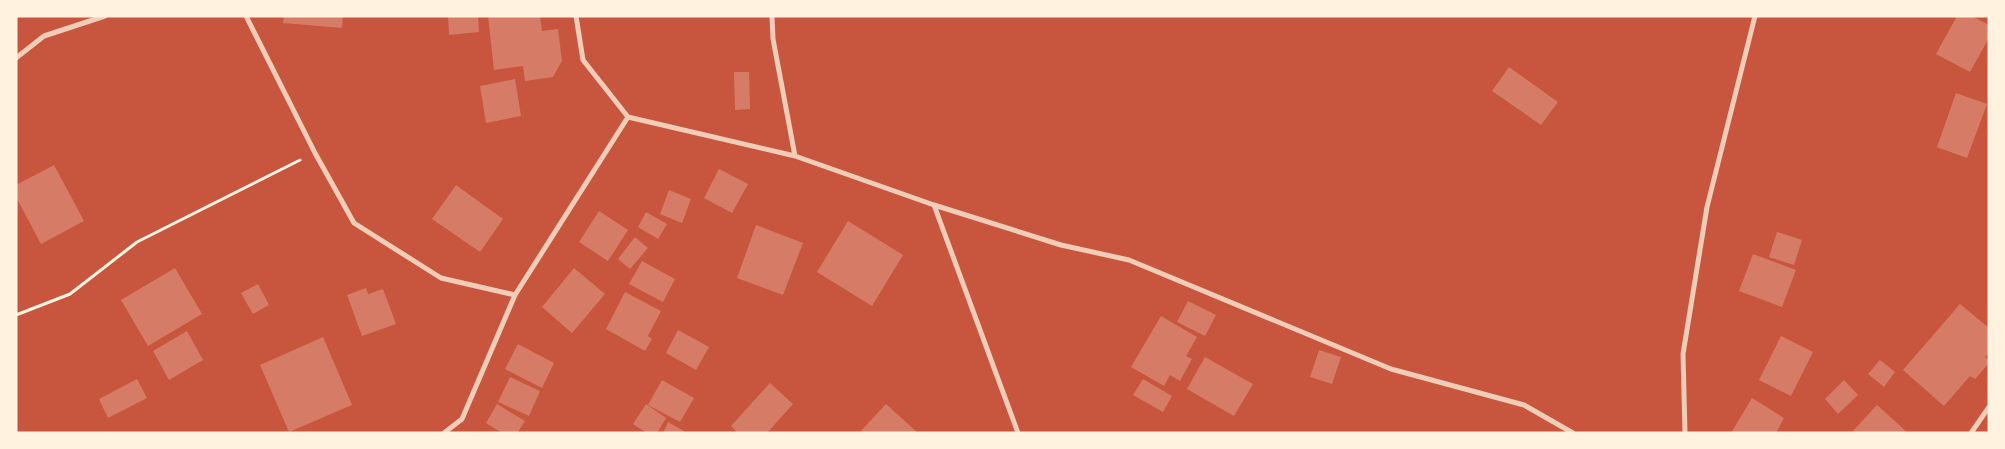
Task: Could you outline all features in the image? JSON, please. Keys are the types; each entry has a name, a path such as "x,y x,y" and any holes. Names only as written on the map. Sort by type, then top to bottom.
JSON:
{"street":[{"path":"16,58 44,36 105,16"},
{"path":"246,16 315,153 354,223 441,278 515,295"},
{"path":"576,16 583,60 628,117 795,156 934,205 1061,245 1129,260 1391,368 1524,405 1573,433"},
{"path":"772,16 773,39 795,156"},
{"path":"1685,433 1683,354 1706,207 1755,16"},
{"path":"444,433 462,419 515,295 628,117"},
{"path":"934,205 1018,433"},
{"path":"1971,433 1989,406"}],"path":[{"path":"16,316 70,294 138,242 315,153"}],"building":[{"path":"284,16 343,16 342,28 283,23"},
{"path":"448,16 478,16 479,32 449,35"},
{"path":"488,16 540,16 542,31 558,29 562,61 553,77 525,81 523,66 494,70"},
{"path":"1957,16 1972,16 1989,25 1989,38 1970,72 1936,54"},
{"path":"1509,67 1558,102 1541,125 1492,91"},
{"path":"734,72 749,72 750,109 735,110"},
{"path":"515,79 521,116 486,123 480,86"},
{"path":"1956,93 1987,104 1967,158 1937,147"},
{"path":"54,165 84,221 41,244 16,197 16,185"},
{"path":"719,169 748,184 732,213 704,198"},
{"path":"456,185 503,219 480,252 432,219"},
{"path":"669,190 691,199 682,223 660,214"},
{"path":"599,211 628,230 608,261 579,242"},
{"path":"646,212 667,224 658,239 638,227"},
{"path":"848,221 903,255 872,306 817,272"},
{"path":"756,225 803,243 783,295 737,278"},
{"path":"1777,232 1802,240 1794,265 1769,257"},
{"path":"635,237 648,248 630,269 618,259"},
{"path":"1753,254 1796,270 1782,307 1739,291"},
{"path":"642,261 675,279 663,302 629,284"},
{"path":"175,268 202,314 148,346 121,300"},
{"path":"574,268 605,294 572,333 542,307"},
{"path":"258,284 269,305 253,314 241,293"},
{"path":"366,288 368,294 383,289 396,324 362,336 347,295"},
{"path":"625,292 661,311 648,336 652,339 645,351 606,329"},
{"path":"1188,301 1216,315 1205,336 1177,322"},
{"path":"1960,304 1989,328 1989,353 1985,357 1989,360 1989,363 1975,379 1970,376 1944,406 1903,370"},
{"path":"1161,316 1197,337 1186,356 1192,359 1180,381 1170,375 1164,386 1131,367"},
{"path":"678,330 709,347 696,370 666,353"},
{"path":"187,331 203,360 169,380 153,351"},
{"path":"1781,336 1813,352 1791,396 1759,380"},
{"path":"323,337 352,405 289,432 260,365"},
{"path":"518,344 554,363 542,388 505,369"},
{"path":"1319,350 1341,357 1332,384 1310,377"},
{"path":"1205,357 1253,384 1234,416 1187,389"},
{"path":"1880,360 1895,372 1884,387 1868,374"},
{"path":"510,377 540,391 529,416 498,402"},
{"path":"137,379 147,398 108,418 99,399"},
{"path":"1143,379 1172,396 1163,412 1133,395"},
{"path":"662,380 694,398 680,422 648,405"},
{"path":"1844,380 1858,395 1838,414 1825,399"},
{"path":"770,383 793,404 767,433 738,433 731,426"},
{"path":"1752,398 1784,418 1776,433 1731,433"},
{"path":"497,404 525,421 517,433 502,433 486,423"},
{"path":"646,404 666,418 657,433 647,433 633,424"},
{"path":"886,404 918,433 859,433"},
{"path":"1877,405 1908,433 1851,433"},
{"path":"668,422 684,431 683,433 663,433"}]}
